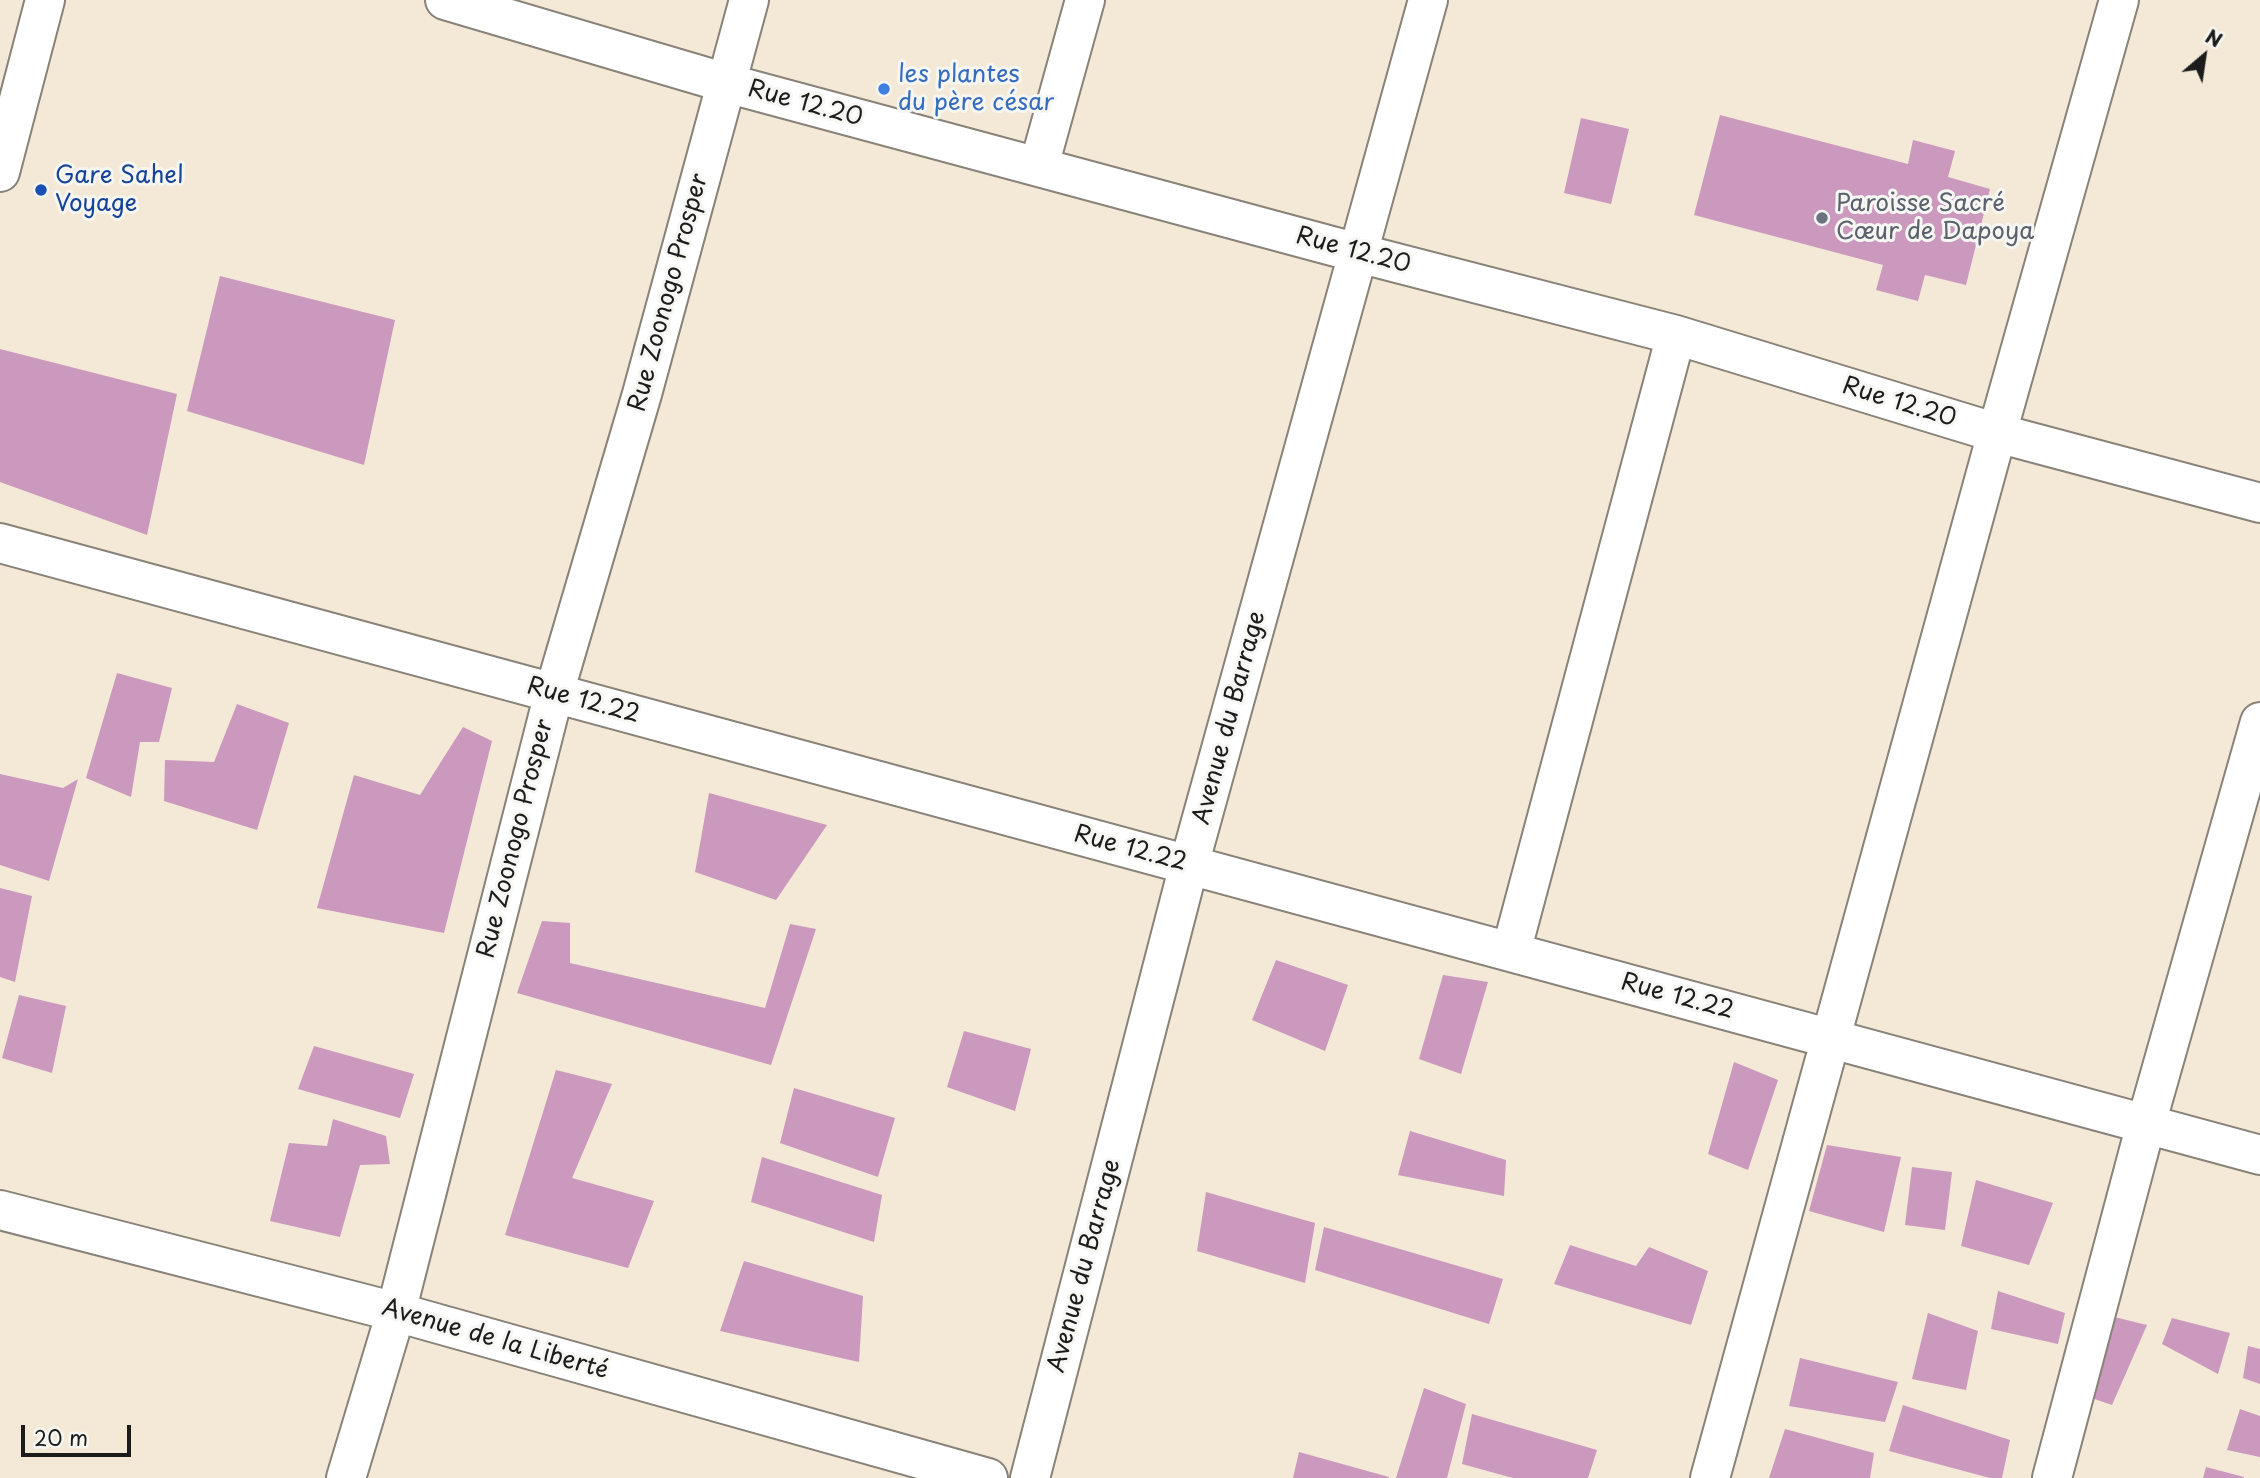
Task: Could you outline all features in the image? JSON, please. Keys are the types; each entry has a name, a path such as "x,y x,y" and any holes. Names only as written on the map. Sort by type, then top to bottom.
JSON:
{"street":[{"path":"0,172 45,0"},
{"name":"Rue 12.20","path":"444,0 726,83 1358,253 1676,335 1997,433 2260,503"},
{"name":"Rue Zoonogo Prosper","path":"346,1478 396,1312 554,693 642,394 749,0"},
{"path":"1039,166 1085,0"},
{"name":"Avenue du Barrage","path":"1030,1478 1189,865 1428,0"},
{"path":"1710,1478 2119,0"},
{"path":"1511,952 1676,335"},
{"name":"Rue 12.22","path":"0,543 2260,1155"},
{"path":"2052,1478 2146,1124 2260,722"},
{"name":"Avenue de la Liberté","path":"0,1210 396,1312 988,1478"}],"building":[{"path":"1720,115 1908,164 1913,140 1955,151 1948,177 1990,189 1966,285 1925,275 1918,301 1876,290 1883,265 1694,215"},
{"path":"1581,118 1629,129 1611,204 1564,193"},
{"path":"220,276 395,320 364,465 187,411"},
{"path":"0,349 177,394 147,535 0,482"},
{"path":"117,673 172,688 159,742 140,742 131,797 86,778"},
{"path":"237,704 289,723 257,830 164,801 165,760 214,762"},
{"path":"463,727 492,741 444,933 317,908 354,775 420,795"},
{"path":"0,774 63,788 78,779 49,881 0,865"},
{"path":"709,793 827,825 776,900 695,872"},
{"path":"0,888 32,896 15,982 0,977"},
{"path":"542,921 570,923 570,963 765,1008 790,924 816,929 771,1065 517,993"},
{"path":"1276,960 1348,985 1325,1051 1252,1020"},
{"path":"1443,975 1488,982 1461,1074 1419,1059"},
{"path":"19,995 66,1006 52,1073 2,1058"},
{"path":"964,1031 1031,1049 1015,1111 947,1087"},
{"path":"314,1046 414,1074 400,1118 298,1089"},
{"path":"1734,1062 1778,1080 1748,1170 1708,1154"},
{"path":"556,1070 612,1084 572,1178 654,1201 628,1268 505,1235"},
{"path":"794,1088 895,1118 878,1177 780,1143"},
{"path":"333,1119 386,1136 390,1164 360,1165 340,1237 270,1221 289,1143 327,1146"},
{"path":"1410,1131 1506,1160 1504,1196 1398,1175"},
{"path":"1827,1145 1901,1157 1884,1232 1809,1211"},
{"path":"762,1157 882,1195 874,1242 751,1202"},
{"path":"1912,1167 1952,1172 1945,1230 1905,1225"},
{"path":"1976,1180 2053,1203 2029,1265 1961,1246"},
{"path":"1206,1192 1315,1223 1305,1283 1197,1251"},
{"path":"1324,1227 1503,1279 1489,1324 1315,1270"},
{"path":"1570,1245 1636,1266 1649,1247 1708,1271 1691,1325 1554,1284"},
{"path":"744,1261 863,1296 859,1362 720,1331"},
{"path":"1998,1291 2065,1313 2058,1344 1991,1329"},
{"path":"1928,1313 1978,1331 1966,1390 1912,1379"},
{"path":"2102,1314 2147,1325 2112,1405 2083,1395"},
{"path":"2172,1318 2230,1333 2218,1374 2162,1344"},
{"path":"2248,1346 2260,1349 2260,1384 2243,1378"},
{"path":"1800,1358 1898,1382 1885,1422 1789,1406"},
{"path":"1424,1388 1466,1404 1447,1478 1396,1478"},
{"path":"1903,1405 2010,1440 2002,1478 1990,1478 1889,1451"},
{"path":"2240,1409 2260,1416 2260,1457 2227,1450"},
{"path":"1472,1414 1597,1450 1588,1478 1513,1478 1462,1464"},
{"path":"1785,1429 1874,1453 1870,1478 1769,1478"},
{"path":"1299,1452 1389,1477 1389,1478 1293,1478"},
{"path":"2206,1467 2244,1477 2244,1478 2203,1478"}],"place":[{"name":"les plantes du père césar","path":"884,89"},
{"name":"Gare Sahel Voyage","path":"41,190"},
{"name":"Paroisse Sacré Cœur de Dapoya","path":"1822,218"}]}
